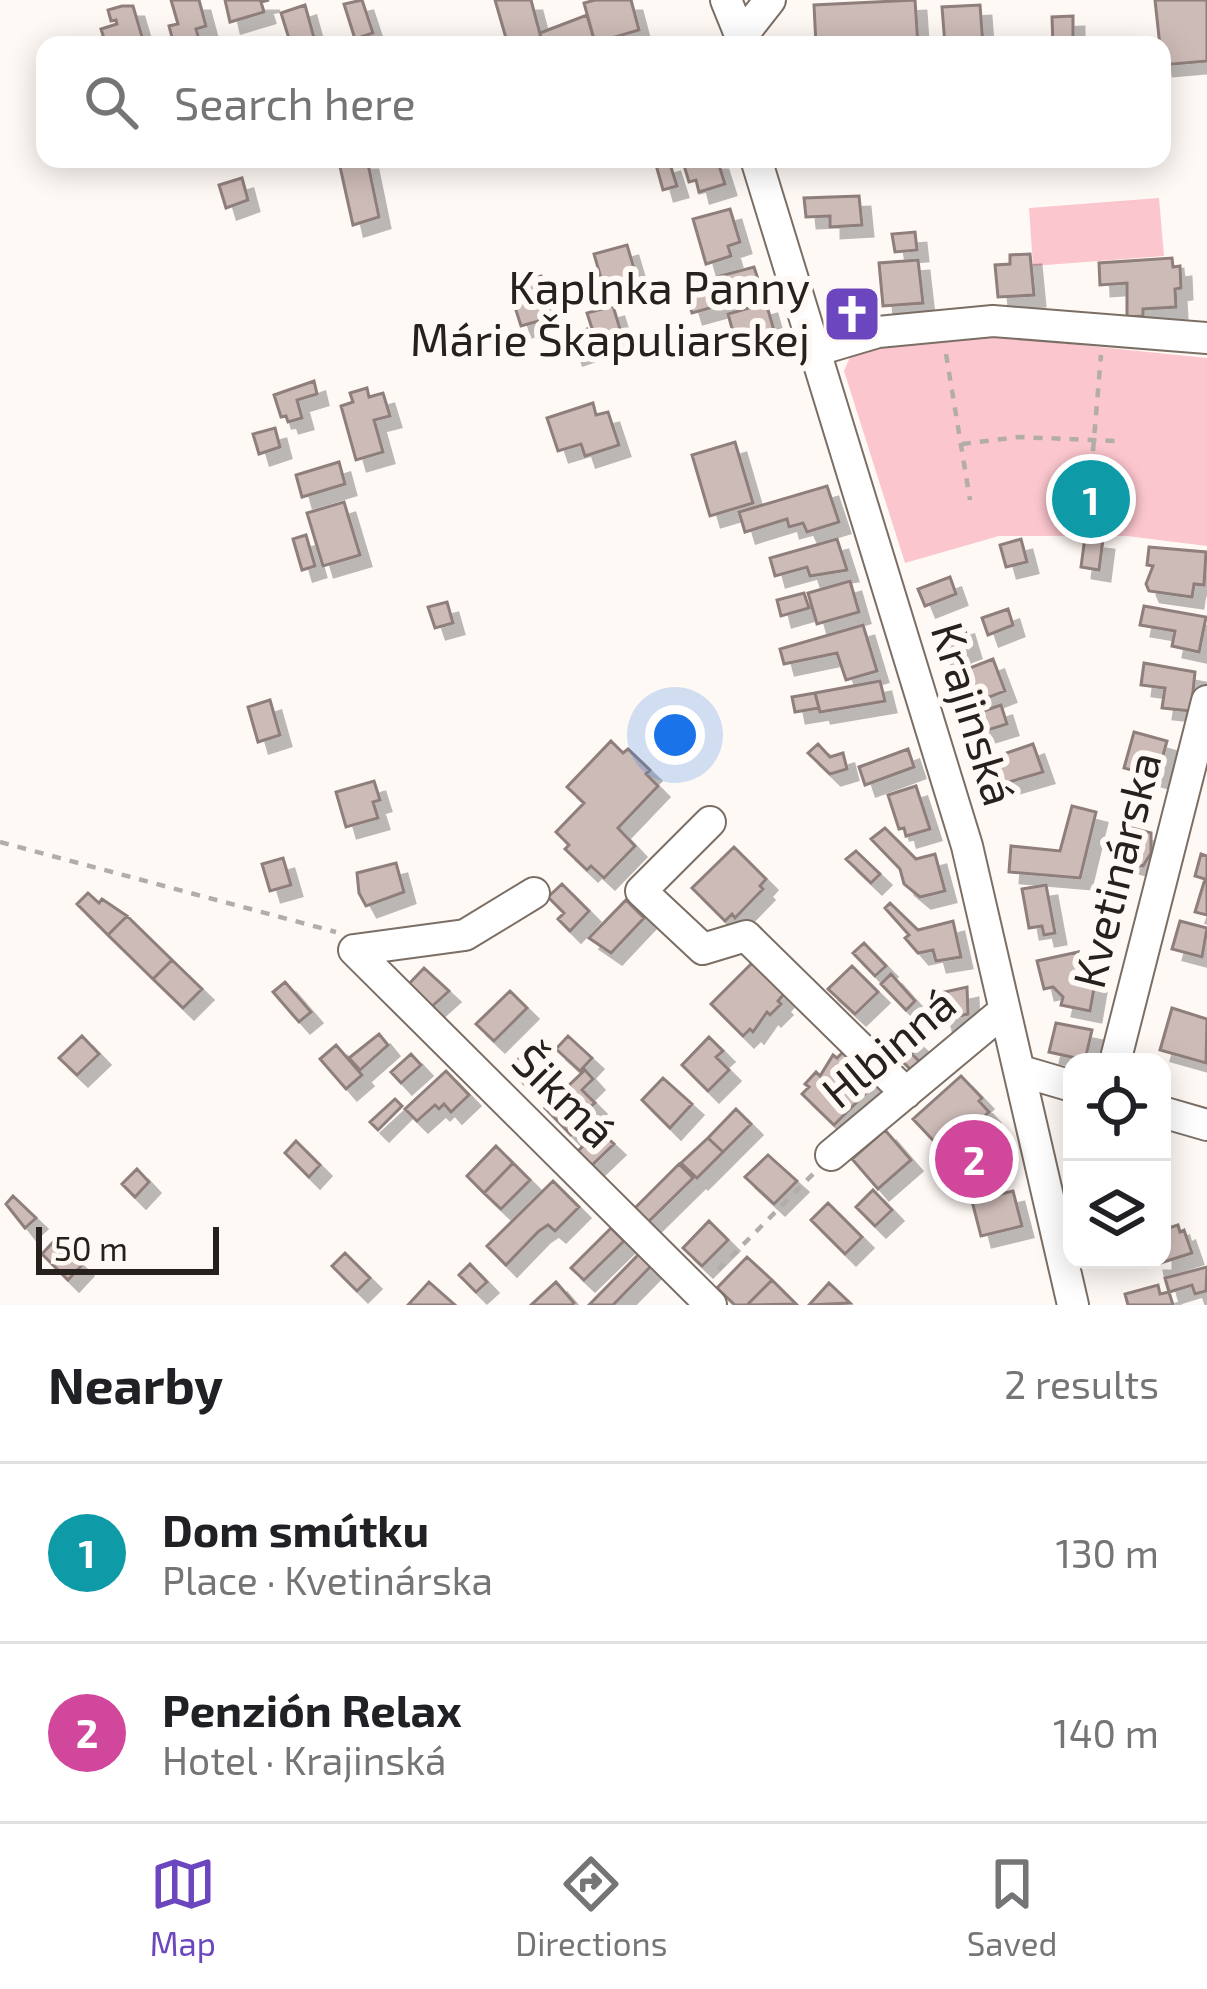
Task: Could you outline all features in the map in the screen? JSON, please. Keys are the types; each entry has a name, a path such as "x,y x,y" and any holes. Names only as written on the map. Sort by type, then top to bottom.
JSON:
{"street":[{"path":"726,0 739,36"},
{"path":"741,36 745,0"},
{"path":"745,36 770,0"},
{"name":"Krajinská","path":"759,168 968,846 1073,1305"},
{"path":"814,351 878,332 993,322 1207,338"},
{"name":"Kvetinárska","path":"1117,1053 1207,700"},
{"path":"710,822 641,891 703,950 746,936 905,1093"},
{"path":"355,950 465,935 534,893"},
{"name":"Šikmá","path":"355,950 710,1292"},
{"name":"Hlbinná","path":"832,1155 1005,1010"},
{"path":"1021,1071 1063,1083"},
{"path":"1171,1115 1207,1125"}],"path":[{"path":"1090,487 1104,330"},
{"path":"946,354 970,500"},
{"path":"962,444 1018,437 1117,441"},
{"path":"0,842 333,928 355,950"},
{"path":"710,1292 832,1155"}],"shaded area":[{"path":"1159,198 1164,256 1033,266 1029,208"},
{"path":"982,335 1207,358 1207,546 1127,536 999,536 905,563 844,371 850,357 862,349"}],"building":[{"path":"171,0 199,0 206,26 196,29 198,36 172,36 169,26 178,24"},
{"path":"225,0 269,0 261,2 264,12 230,22"},
{"path":"362,0 373,33 354,36 344,4"},
{"path":"495,0 531,0 541,36 505,36"},
{"path":"631,0 639,30 593,36 584,3"},
{"path":"915,0 917,36 816,36 814,5"},
{"path":"1155,0 1207,0 1207,61 1171,64 1171,36 1159,36"},
{"path":"305,5 314,36 288,36 281,13"},
{"path":"980,5 982,36 944,36 942,7"},
{"path":"133,6 142,36 103,36 101,29 117,24 108,10"},
{"path":"587,15 593,36 541,36"},
{"path":"1073,16 1073,36 1053,36 1052,17"},
{"path":"340,168 369,168 379,217 353,225"},
{"path":"657,168 671,168 677,186 663,190"},
{"path":"685,168 720,168 725,184 699,192 696,180 689,182"},
{"path":"242,178 248,200 226,208 219,185"},
{"path":"859,196 862,225 830,227 830,216 806,217 804,198"},
{"path":"730,209 740,242 728,246 731,256 706,264 693,219"},
{"path":"915,232 917,250 895,252 892,234"},
{"path":"627,245 636,275 603,285 594,254"},
{"path":"1030,254 1034,295 998,297 995,265 1010,264 1010,255"},
{"path":"1172,258 1173,267 1180,266 1176,307 1143,309 1143,316 1127,317 1127,283 1100,285 1099,263"},
{"path":"918,260 923,303 883,306 879,263"},
{"path":"754,267 760,285 726,295 720,276"},
{"path":"541,276 553,317 521,326 508,285"},
{"path":"720,276 728,303 692,313 684,286"},
{"path":"766,303 776,337 747,346 746,340 736,343 728,314"},
{"path":"613,306 623,339 598,347 587,313"},
{"path":"587,329 593,347 572,354 566,335"},
{"path":"314,381 317,394 297,400 302,418 288,422 286,416 281,417 274,395"},
{"path":"367,388 369,397 383,393 390,416 374,420 383,452 356,460 341,406 353,402 350,393"},
{"path":"593,403 596,415 608,412 619,445 585,456 581,444 558,451 547,418"},
{"path":"275,428 280,447 259,454 253,434"},
{"path":"735,442 753,503 710,516 692,455"},
{"path":"339,462 345,484 302,497 296,475"},
{"path":"827,486 839,522 807,532 803,523 789,527 787,519 745,532 739,512"},
{"path":"1082,487 1101,487 1099,512 1081,511"},
{"path":"344,502 360,555 323,566 307,513"},
{"path":"306,535 315,566 302,570 293,539"},
{"path":"1085,537 1103,539 1099,570 1081,567"},
{"path":"837,539 847,570 810,576 807,567 775,576 770,558"},
{"path":"1021,539 1027,562 1006,567 1000,545"},
{"path":"1149,547 1206,552 1204,585 1194,584 1192,597 1149,591 1146,584 1153,566 1147,565"},
{"path":"950,577 956,594 925,606 918,589"},
{"path":"850,581 859,612 817,624 808,593"},
{"path":"804,593 809,608 781,616 777,600"},
{"path":"447,602 453,623 435,628 428,607"},
{"path":"1144,606 1206,617 1199,652 1172,646 1175,631 1140,625"},
{"path":"1008,609 1013,625 988,635 982,618"},
{"path":"963,624 970,647 942,658 934,633"},
{"path":"863,625 877,671 846,680 837,653 784,664 780,649"},
{"path":"993,659 1005,691 961,708 949,676"},
{"path":"1144,663 1195,672 1191,711 1162,708 1165,688 1141,685"},
{"path":"880,681 885,701 820,712 815,693"},
{"path":"815,693 819,708 795,712 792,697"},
{"path":"270,700 280,735 258,742 248,707"},
{"path":"1001,705 1007,724 975,734 969,716"},
{"path":"1134,732 1167,741 1157,777 1124,768"},
{"path":"611,741 623,753 628,749 650,770 646,774 658,786 618,828 635,846 604,878 591,866 587,870 565,849 569,845 556,832 584,803 567,787"},
{"path":"818,744 830,757 843,753 847,769 830,774 808,753"},
{"path":"1033,744 1043,772 985,789 980,762"},
{"path":"908,749 914,767 865,785 859,767"},
{"path":"374,781 380,800 373,802 378,818 346,827 336,792"},
{"path":"916,786 930,829 906,836 888,795"},
{"path":"1072,806 1096,812 1080,878 1009,872 1011,846 1060,851"},
{"path":"1124,826 1151,833 1151,853 1143,866 1115,859"},
{"path":"885,828 916,859 935,854 945,891 920,897 904,884 900,869 871,839"},
{"path":"734,847 766,879 760,886 763,889 735,918 732,914 725,921 692,888"},
{"path":"856,851 880,874 871,883 846,859"},
{"path":"1201,854 1207,856 1207,915 1195,912 1205,879 1195,876"},
{"path":"283,858 291,885 270,891 262,864"},
{"path":"396,863 404,892 366,906 357,873"},
{"path":"562,884 589,911 570,931 558,919 564,913 548,897"},
{"path":"1046,885 1055,933 1044,935 1042,926 1029,928 1022,889"},
{"path":"88,893 127,916 108,935 77,904"},
{"path":"626,900 644,918 611,953 589,938"},
{"path":"890,903 918,930 953,921 961,957 936,961 933,950 918,953 885,908"},
{"path":"127,916 172,960 153,979 108,935"},
{"path":"1180,921 1207,928 1202,957 1172,949"},
{"path":"864,943 886,966 875,976 853,953"},
{"path":"1078,952 1076,960 1097,971 1090,1011 1061,1005 1063,997 1053,987 1044,989 1037,961"},
{"path":"172,960 202,989 183,1008 153,979"},
{"path":"752,963 784,994 778,1001 781,1004 743,1036 711,1004"},
{"path":"852,966 878,992 855,1014 828,989"},
{"path":"424,968 449,991 428,1010 406,987"},
{"path":"891,974 915,1001 906,1010 881,984"},
{"path":"285,982 311,1012 299,1022 273,992"},
{"path":"967,987 968,1014 942,1020 936,994"},
{"path":"510,991 527,1008 494,1041 476,1024"},
{"path":"1172,1008 1207,1019 1206,1063 1160,1050"},
{"path":"1056,1023 1092,1030 1087,1053 1049,1052"},
{"path":"379,1034 388,1045 360,1070 349,1058"},
{"path":"909,1034 921,1045 912,1054 922,1064 913,1072 893,1052"},
{"path":"82,1036 99,1054 77,1075 59,1058"},
{"path":"568,1036 592,1058 580,1071 556,1049"},
{"path":"709,1037 723,1051 716,1057 729,1070 708,1091 682,1065"},
{"path":"336,1045 362,1075 346,1089 320,1059"},
{"path":"843,1052 875,1084 834,1125 802,1094 816,1072 820,1076 833,1055 837,1058"},
{"path":"411,1054 421,1065 401,1083 391,1072"},
{"path":"524,1054 542,1074 527,1087 509,1068"},
{"path":"585,1070 593,1079 582,1090 595,1103 589,1108 597,1117 571,1135 545,1108"},
{"path":"446,1071 469,1095 451,1112 444,1104 439,1109 435,1105 417,1121 405,1109"},
{"path":"961,1076 989,1112 945,1153 913,1119"},
{"path":"663,1078 692,1104 670,1128 642,1100"},
{"path":"395,1099 402,1106 378,1130 370,1122"},
{"path":"736,1109 751,1124 723,1152 708,1138"},
{"path":"599,1130 614,1144 590,1167 576,1153"},
{"path":"885,1130 911,1160 878,1189 852,1159"},
{"path":"708,1138 723,1152 697,1178 681,1163"},
{"path":"296,1141 320,1165 309,1177 285,1153"},
{"path":"990,1144 997,1172 966,1180 959,1152"},
{"path":"496,1146 513,1163 484,1193 467,1176"},
{"path":"768,1155 797,1181 774,1204 745,1177"},
{"path":"513,1163 530,1180 501,1209 484,1193"},
{"path":"679,1164 693,1178 644,1226 631,1212"},
{"path":"137,1169 149,1182 135,1197 122,1184"},
{"path":"553,1181 579,1207 555,1231 548,1225 539,1231 506,1265 487,1246"},
{"path":"873,1190 892,1210 875,1226 856,1207"},
{"path":"1013,1191 1022,1226 981,1236 972,1201"},
{"path":"13,1196 36,1218 25,1228 6,1204"},
{"path":"828,1203 862,1237 845,1254 811,1220"},
{"path":"709,1221 728,1240 702,1266 683,1248"},
{"path":"1178,1225 1180,1232 1184,1230 1192,1253 1171,1260 1171,1227"},
{"path":"611,1228 624,1241 584,1280 571,1268"},
{"path":"56,1239 82,1265 68,1280 42,1254"},
{"path":"345,1253 370,1278 357,1291 332,1266"},
{"path":"640,1253 652,1265 613,1305 589,1305"},
{"path":"747,1257 772,1280 747,1305 735,1305 717,1288"},
{"path":"470,1264 487,1282 476,1292 459,1275"},
{"path":"1207,1267 1206,1291 1195,1294 1192,1285 1169,1292 1165,1278"},
{"path":"772,1280 796,1304 747,1305"},
{"path":"429,1282 455,1305 408,1305"},
{"path":"556,1282 572,1305 531,1305"},
{"path":"829,1283 850,1303 809,1305"},
{"path":"1158,1285 1160,1294 1169,1292 1173,1305 1128,1305 1125,1294"}],"place":[{"name":"Kaplnka Panny Márie Škapuliarskej","path":"852,314"},
{"name":"Dom smútku","path":"1091,499"},
{"name":"Penzión Relax","path":"974,1159"}]}
